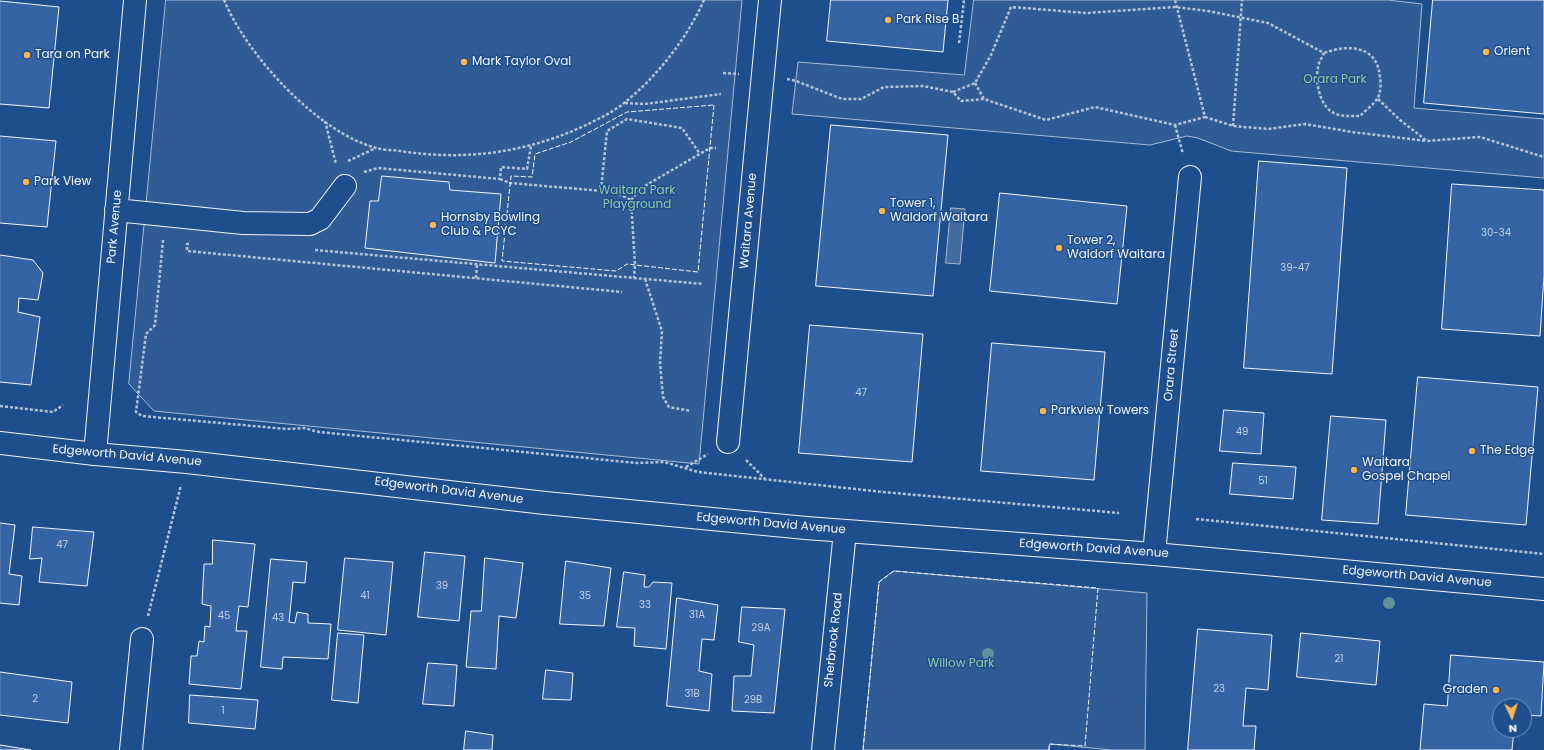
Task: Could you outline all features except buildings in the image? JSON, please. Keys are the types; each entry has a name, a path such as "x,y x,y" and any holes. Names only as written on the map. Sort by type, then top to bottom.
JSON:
{"main road":[{"name":"Park Avenue","path":"95,454 135,0"},
{"name":"Waitara Avenue","path":"728,442 770,0"},
{"name":"Orara Street","path":"1154,554 1190,177"},
{"path":"116,210 243,223 310,224 320,219 345,186"},
{"name":"Edgeworth David Avenue","path":"0,444 187,462 545,503 845,531 1154,554 1544,589"},
{"name":"Sherbrook Road","path":"823,750 845,531"},
{"path":"131,750 142,639"}],"path":[{"path":"224,0 257,57 300,102 325,122 350,137 376,148 428,155 469,155 516,150 558,138 608,114 624,103 645,85 676,48 700,10 704,0"},
{"path":"959,43 964,0"},
{"path":"1174,0 1205,116"},
{"path":"1233,126 1242,0"},
{"path":"762,75 796,81 842,99 861,99 884,87 923,86 953,92 975,83 991,55 1011,7 1086,14 1175,7 1268,23 1324,53 1347,48 1360,49 1372,56 1380,75 1381,84 1378,99 1360,116 1345,116 1333,113 1322,102 1317,85 1318,68 1324,53"},
{"path":"975,83 984,99"},
{"path":"953,92 961,101 984,99 1046,120 1095,107 1175,125 1205,116 1233,126 1268,129 1305,124 1427,141 1480,137 1544,157"},
{"path":"624,103 645,104 721,94"},
{"path":"1378,99 1400,120 1427,141"},
{"path":"601,190 607,131 628,119 682,128 700,154"},
{"path":"325,122 337,166 376,148"},
{"path":"1175,125 1190,177"},
{"path":"500,179 501,167 527,169 531,146"},
{"path":"634,278 635,265 630,200 643,187 710,148 716,148"},
{"path":"345,186 366,171 378,168 500,179 510,183 601,190 614,192 630,200"},
{"path":"165,216 156,325 146,334 136,412 142,416 287,430 304,428 319,432 629,462 664,462 698,472 1119,513"},
{"path":"194,245 187,244 187,251 622,292"},
{"path":"331,250 703,284"},
{"path":"476,278 477,264"},
{"path":"645,279 662,331 660,362 664,397 669,407 691,411"},
{"path":"0,406 53,412 63,405"},
{"path":"142,639 187,462"},
{"path":"1196,520 1544,554"}],"shaded area":[{"path":"166,0 742,0 699,464 154,411 129,384"},
{"name":"Orara Park","path":"974,0 1388,0 1422,4 1414,108 1544,119 1544,178 1231,151 1198,138 1187,136 1150,145 792,114 798,62 964,75"},
{"path":"951,208 965,209 960,264 946,263"},
{"name":"Willow Park","path":"894,571 1147,593 1145,750 1112,750 1050,744 1049,750 863,750 879,582"}],"fence":[{"path":"714,105 698,272 627,264 616,271 502,261 511,176 532,177 535,154 571,142 627,112 714,105"},
{"path":"863,750 879,582 894,571 1098,588 1085,746 1049,744 1049,750"}],"place":[{"name":"Park Rise B","path":"888,20"},
{"name":"Orient","path":"1486,52"},
{"name":"Tara on Park","path":"27,55"},
{"name":"Mark Taylor Oval","path":"464,62"},
{"name":"Park View","path":"26,182"},
{"name":"Tower 1, Waldorf Waitara","path":"882,211"},
{"name":"Hornsby Bowling Club & PCYC","path":"433,225"},
{"name":"Tower 2, Waldorf Waitara","path":"1059,248"},
{"name":"Parkview Towers","path":"1043,411"},
{"name":"The Edge","path":"1472,451"},
{"name":"Waitara Gospel Chapel","path":"1354,470"},
{"name":"Graden","path":"1496,690"}],"park label":[{"name":"Waitara Park Playground","path":"637,198"}]}
